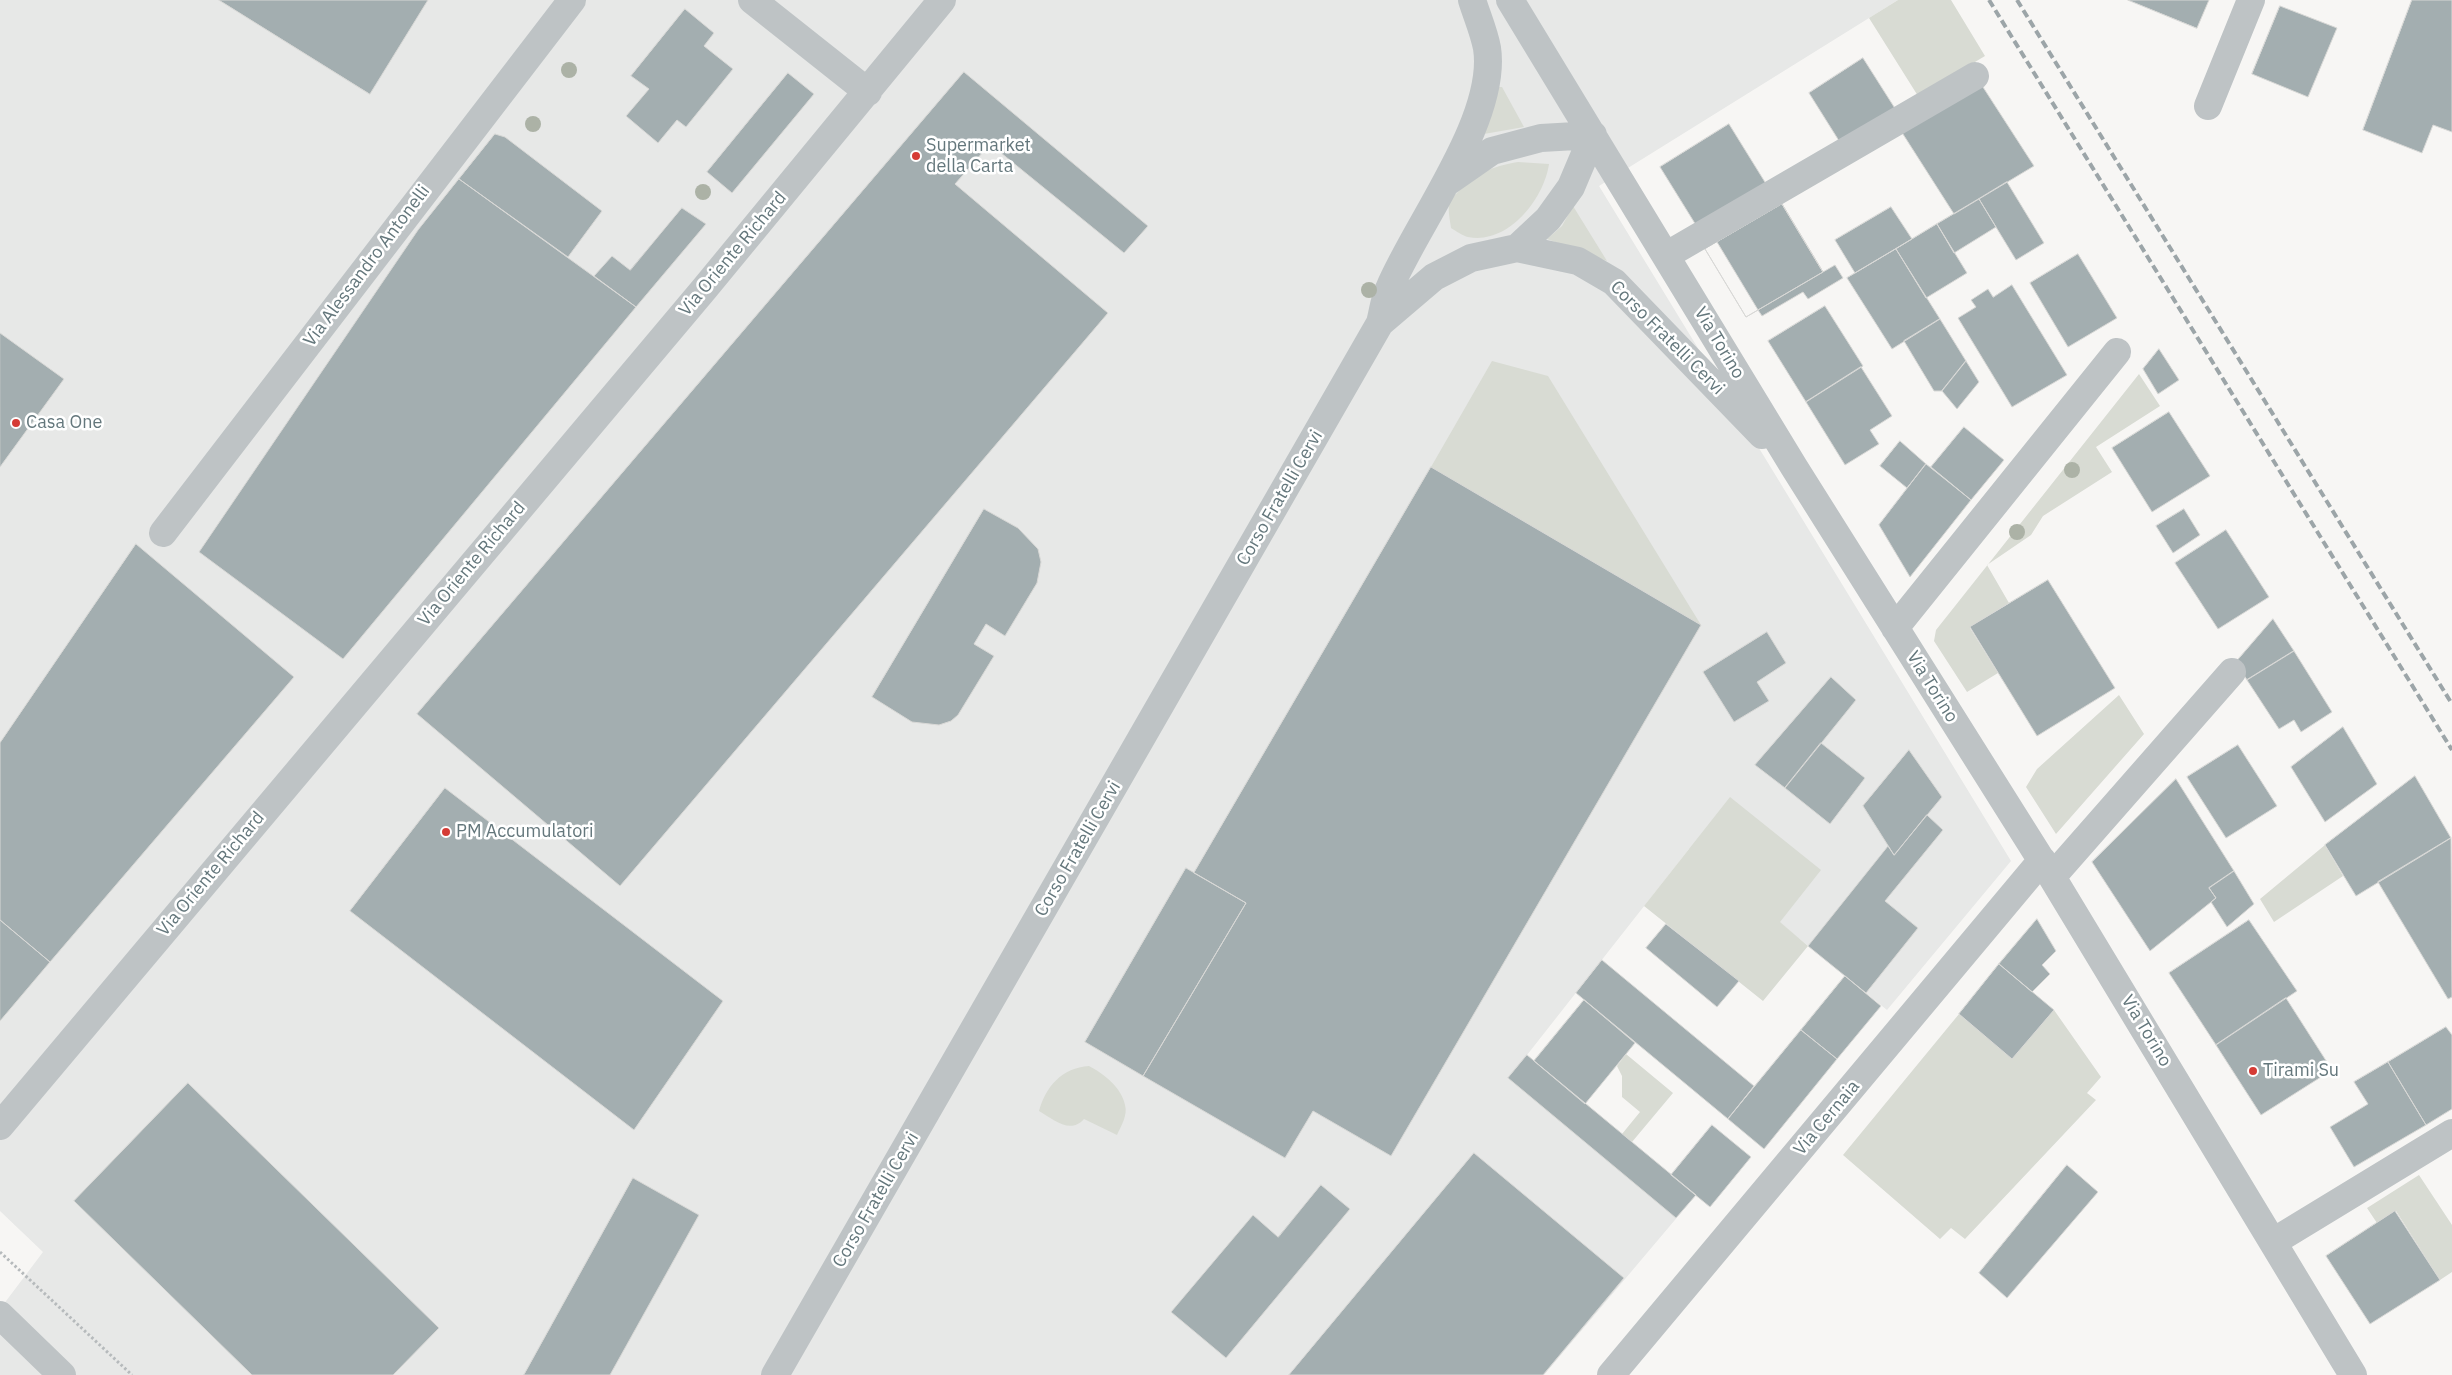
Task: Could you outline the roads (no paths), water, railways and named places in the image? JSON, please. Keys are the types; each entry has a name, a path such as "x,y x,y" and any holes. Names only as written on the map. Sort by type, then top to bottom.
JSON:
{"street":[{"name":"Via Alessandro Antonelli","path":"163,533 572,0"},
{"path":"752,0 868,92"},
{"name":"Via Oriente Richard","path":"0,1126 868,92 942,0"},
{"name":"Corso Fratelli Cervi","path":"775,1375 1380,323 1388,290 1444,184 1476,118 1486,83 1487,48 1472,0"},
{"name":"Via Torino","path":"1510,0 1667,255 1794,467 2047,868 2353,1375"},
{"path":"2208,106 2251,0"},
{"path":"1667,255 1975,76"},
{"path":"1517,248 1548,219 1571,187 1592,135"},
{"name":"Corso Fratelli Cervi","path":"1444,184 1492,151 1541,138 1592,135"},
{"name":"Corso Fratelli Cervi","path":"1380,323 1434,277 1470,258 1517,248 1578,261 1614,282 1794,467"},
{"path":"1895,628 2117,352"},
{"name":"Via Cernaia","path":"1612,1375 2047,868 2232,672"},
{"path":"2273,1242 2452,1133"},
{"path":"0,1315 62,1375"}],"railway":[{"path":"1989,0 2452,750"},
{"path":"2017,0 2452,704"}],"place":[{"name":"Supermarket della Carta","path":"916,156"},
{"name":"Casa One","path":"16,423"},
{"name":"PM Accumulatori","path":"446,832"},
{"name":"Tirami Su","path":"2253,1071"}]}
